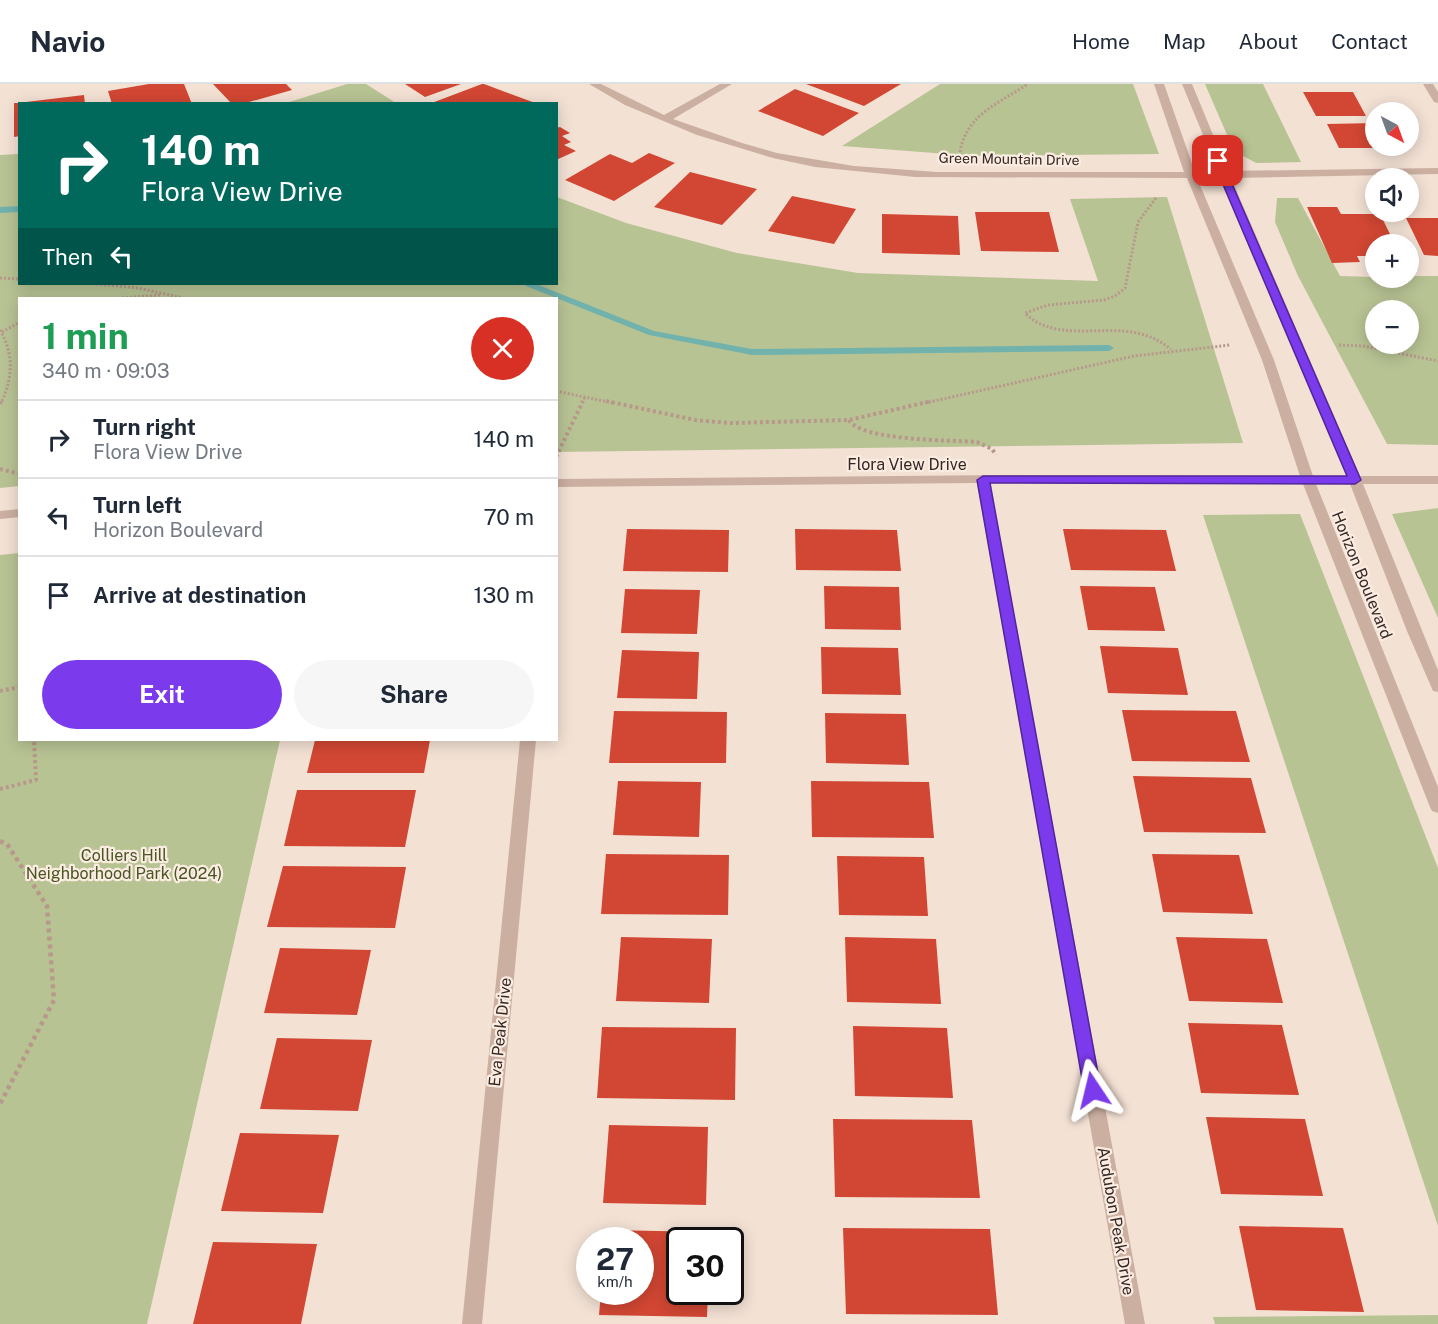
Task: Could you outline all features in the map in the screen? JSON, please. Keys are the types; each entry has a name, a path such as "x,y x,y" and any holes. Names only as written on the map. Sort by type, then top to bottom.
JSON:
{"street":[{"name":"Green Mountain Drive","path":"594,84 639,109 710,137 825,164 892,173 1223,175 1438,171"},
{"path":"665,119 727,84"},
{"name":"Horizon Boulevard","path":"1159,84 1191,175 1268,360 1307,481 1438,807"},
{"name":"Horizon Boulevard","path":"1187,84 1223,175 1355,480 1418,642 1438,687"},
{"path":"1428,84 1438,100"},
{"name":"Flora View Drive","path":"558,483 1004,479 1438,480"},
{"name":"Audubon Peak Drive","path":"983,480 1135,1324"},
{"path":"0,515 18,513"},
{"name":"Eva Peak Drive","path":"472,1324 528,741"}],"path":[{"path":"960,159 963,133 979,114 1028,84"},
{"path":"1162,194 1154,199 1138,222 1125,288 1119,295 1075,304 1035,306 1025,313 1029,320 1047,328 1130,330 1155,337 1172,350"},
{"path":"0,278 18,279"},
{"path":"106,285 138,288 178,297"},
{"path":"132,297 164,294"},
{"path":"0,404 12,372 10,351 1,331 18,323"},
{"path":"558,391 694,420 722,422 849,420 1172,350 1230,345"},
{"path":"1339,345 1364,346 1438,361"},
{"path":"558,453 585,397"},
{"path":"849,420 853,427 874,435 977,442 992,449 1004,479"},
{"path":"0,469 18,474"},
{"path":"0,691 18,687"},
{"path":"0,789 36,780 34,741"},
{"path":"0,841 7,844 47,906 54,1000 0,1104"}],"green space":[{"path":"347,84 366,84 394,102 289,102"},
{"path":"940,84 1133,84 1159,154 974,156 842,146"},
{"path":"1205,84 1263,84 1301,162 1256,163 1234,151"},
{"path":"18,154 18,285 558,285 558,197 626,223 737,253 858,273 1098,281 1070,199 1167,197 1243,443 558,452 558,297 18,297 18,486 0,488 0,155"},
{"path":"1277,198 1298,198 1340,276 1365,277 1365,288 1419,288 1419,276 1438,276 1438,445 1387,444 1298,276 1275,222"},
{"path":"1438,508 1438,618 1392,514"},
{"path":"1300,514 1438,868 1438,1226 1203,515"},
{"name":"Colliers Hill Neighborhood Park (2024)","path":"18,553 18,741 280,741 147,1324 0,1324 0,555"},
{"path":"1438,1315 1438,1324 1215,1324 1213,1317"}],"building":[{"path":"149,84 184,84 191,102 111,102 108,91"},
{"path":"213,84 286,84 292,90 249,102 230,102"},
{"path":"405,84 461,84 425,97"},
{"path":"484,84 533,102 434,102"},
{"path":"806,84 901,84 864,106"},
{"path":"795,89 859,113 823,136 758,111"},
{"path":"1303,92 1353,92 1365,114 1365,116 1316,116"},
{"path":"84,95 85,102 26,102"},
{"path":"14,103 18,103 18,136 14,137"},
{"path":"1365,123 1365,148 1339,148 1327,124"},
{"path":"558,128 570,133 562,136 571,142 564,145 576,151 558,159"},
{"path":"649,153 675,163 614,201 565,180 610,154 632,163"},
{"path":"690,172 757,189 722,225 654,207"},
{"path":"792,196 856,209 834,244 768,231"},
{"path":"1307,207 1337,207 1341,214 1365,214 1365,222 1384,222 1390,234 1365,234 1365,256 1357,256 1360,262 1332,263"},
{"path":"975,212 1049,212 1059,252 981,251"},
{"path":"882,214 958,216 960,255 882,253"},
{"path":"1419,218 1438,218 1438,256 1424,255 1419,245 1419,234 1414,234 1408,222 1419,222"},
{"path":"627,529 729,530 728,572 623,571"},
{"path":"795,529 897,530 901,571 796,570"},
{"path":"1063,529 1166,530 1176,571 1071,570"},
{"path":"824,586 899,587 901,630 825,629"},
{"path":"1080,586 1155,587 1165,631 1088,630"},
{"path":"625,589 700,590 697,634 621,633"},
{"path":"1100,646 1178,648 1188,695 1108,693"},
{"path":"821,647 898,648 901,695 822,694"},
{"path":"622,650 699,652 697,699 617,698"},
{"path":"1122,710 1236,711 1250,762 1132,761"},
{"path":"614,711 727,712 726,763 609,763"},
{"path":"825,713 906,714 909,765 826,763"},
{"path":"315,741 430,741 424,773 307,773"},
{"path":"1133,776 1251,778 1266,833 1144,832"},
{"path":"618,781 701,782 699,837 613,835"},
{"path":"811,781 929,782 934,838 812,837"},
{"path":"297,790 416,790 405,847 284,846"},
{"path":"606,854 729,855 728,915 601,914"},
{"path":"1152,854 1239,855 1253,914 1163,912"},
{"path":"837,856 924,857 928,916 839,915"},
{"path":"283,866 406,867 395,928 267,927"},
{"path":"621,937 712,939 709,1003 616,1001"},
{"path":"845,937 936,939 941,1004 847,1002"},
{"path":"1176,937 1267,939 1283,1003 1189,1001"},
{"path":"280,948 371,950 357,1015 264,1013"},
{"path":"1188,1023 1282,1025 1299,1095 1201,1093"},
{"path":"853,1026 947,1028 953,1098 855,1096"},
{"path":"602,1027 736,1028 735,1100 597,1098"},
{"path":"277,1038 372,1040 358,1111 260,1109"},
{"path":"1206,1117 1305,1119 1323,1196 1221,1194"},
{"path":"833,1119 972,1120 980,1198 835,1197"},
{"path":"609,1125 708,1127 706,1205 603,1203"},
{"path":"240,1133 339,1135 323,1213 221,1211"},
{"path":"1239,1226 1343,1228 1364,1312 1256,1310"},
{"path":"843,1228 990,1229 998,1315 846,1314"},
{"path":"654,1231 666,1231 666,1305 707,1305 707,1317 599,1315 600,1305 654,1305"},
{"path":"213,1242 317,1244 301,1324 193,1324"}],"waterway":[{"path":"0,210 18,209"},
{"path":"532,285 652,333 752,352 1109,348"}],"route":[{"path":"1093,1090 983,480 1355,480 1218,161"}]}
